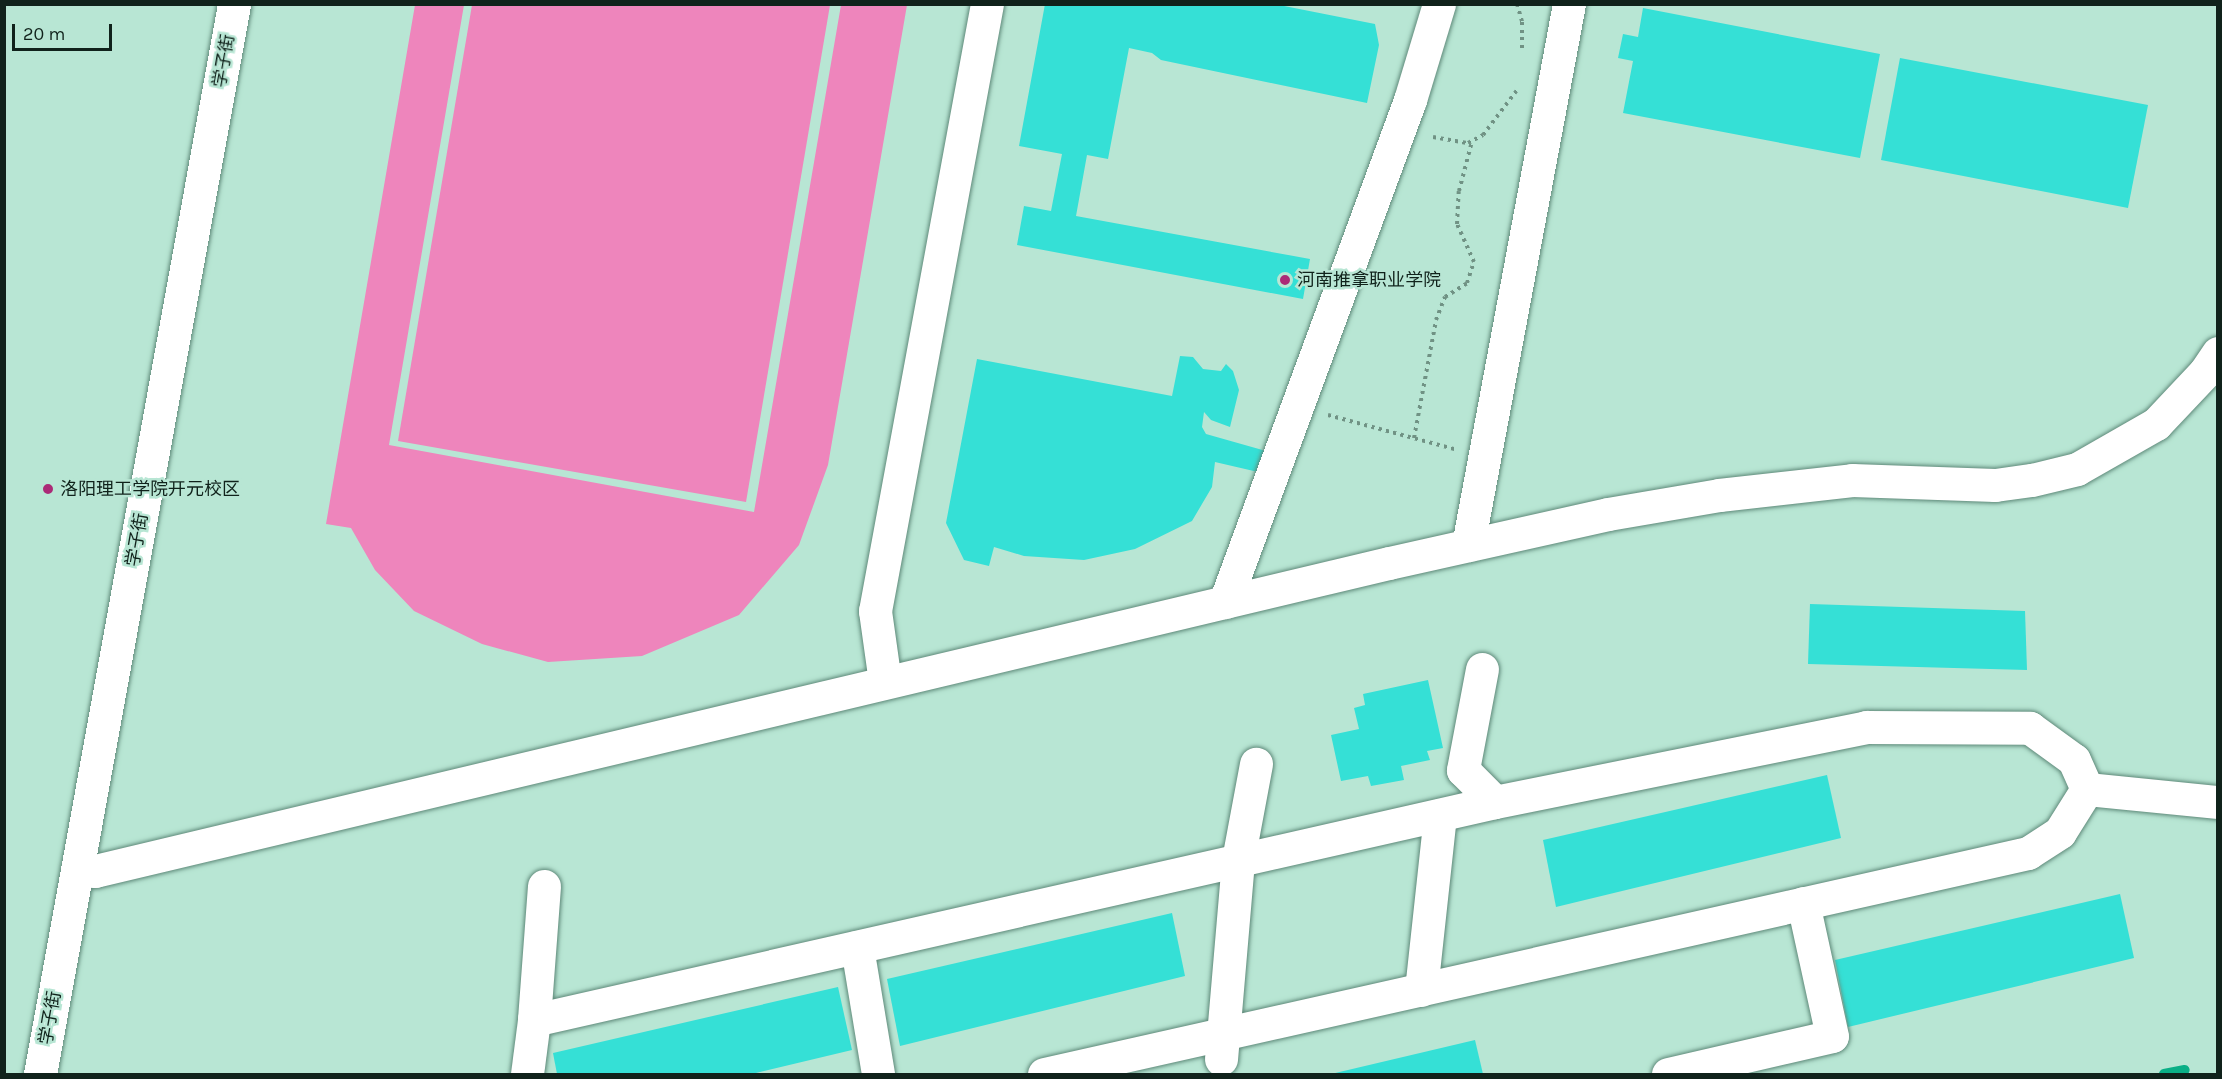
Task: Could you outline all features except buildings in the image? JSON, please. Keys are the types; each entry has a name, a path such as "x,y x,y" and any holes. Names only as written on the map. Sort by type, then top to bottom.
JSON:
{"street":[{"name":"学子街","path":"57,1074 86,871 234,4"},
{"name":"学子街","path":"40,1074 86,871 250,4"},
{"path":"885,682 875,611 987,4"},
{"path":"1225,602 1400,129 1439,4"},
{"path":"1468,545 1569,4"},
{"path":"86,871 1468,545 1719,495 1852,480 1995,485 2032,480 2076,469 2156,424 2205,372 2217,353"},
{"path":"1482,669 1463,770 1495,802"},
{"path":"534,1020 1495,802 1866,727 2030,728 2074,760 2087,789"},
{"path":"1220,1047 1238,860 1256,764"},
{"path":"2087,789 2217,802"},
{"path":"1044,1074 1116,1066 1220,1047 1421,990 2028,853 2060,832 2087,789"},
{"path":"1421,990 1440,815"},
{"path":"527,1074 534,1020 544,886"},
{"path":"1668,1074 1832,1036 1803,903"},
{"path":"856,947 878,1074"}],"path":[{"path":"1517,4 1522,22 1522,49"},
{"path":"1400,129 1451,141 1472,141 1483,135 1523,82"},
{"path":"1414,438 1436,320 1445,297 1467,283 1474,262 1457,224 1459,191 1472,141"},
{"path":"1298,407 1485,457"}],"shaded area":[{"path":"415,5 464,5 389,445 754,512 841,5 907,5 828,465 799,545 739,615 642,656 548,662 482,644 414,611 375,570 351,528 326,524"},
{"path":"472,5 830,5 746,502 398,441"}],"waterway":[{"path":"2164,1074 2185,1070"}],"place":[{"name":"河南推拿职业学院","path":"1285,280"},
{"name":"洛阳理工学院开元校区","path":"48,489"}]}
